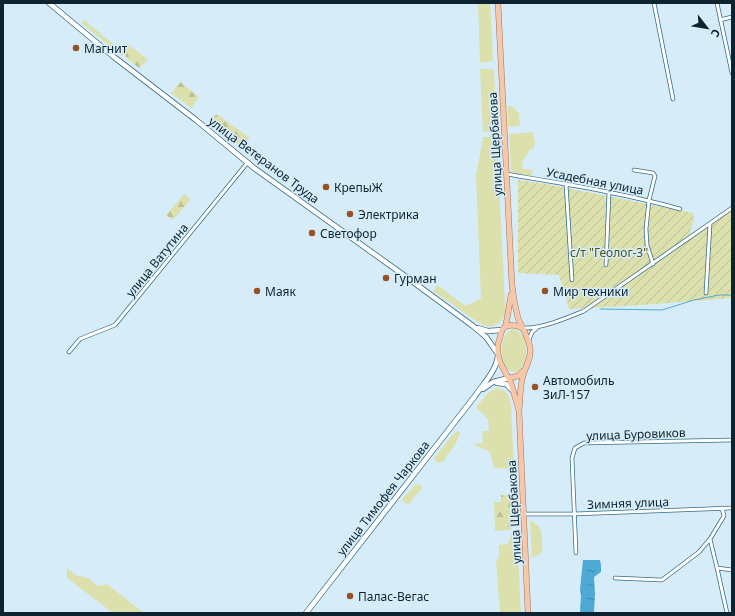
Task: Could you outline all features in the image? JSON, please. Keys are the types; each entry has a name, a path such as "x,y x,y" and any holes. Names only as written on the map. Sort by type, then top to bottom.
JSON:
{"main road":[{"name":"улица Ветеранов Труда","path":"48,3 248,162 473,326"},
{"name":"улица Щербакова","path":"498,3 512,284"},
{"path":"512,284 516,309 522,328 529,341 530,348 530,356 522,379 519,411"},
{"path":"476,396 495,367 498,355 498,344 510,310 512,284"},
{"path":"473,326 481,330 494,332 504,329 509,325 522,328"},
{"path":"473,326 486,337 498,355 502,367 509,378 519,411"},
{"path":"476,396 493,382 518,376 522,374 525,369"},
{"path":"493,382 506,384 514,392"},
{"name":"улица Тимофея Чаркова","path":"306,613 476,396"},
{"name":"улица Щербакова","path":"519,411 528,613"}],"street":[{"path":"654,3 673,99"},
{"path":"717,3 732,73"},
{"path":"720,20 732,17"},
{"name":"улица Ватутина","path":"69,352 80,339 115,325 248,162"},
{"path":"634,170 653,173 655,176 649,200 646,229 647,245 652,264"},
{"name":"Усадебная улица","path":"506,174 649,200 680,209"},
{"path":"566,184 572,280"},
{"path":"606,266 609,192"},
{"path":"522,328 529,329 558,321 584,311 732,208"},
{"path":"706,293 710,224"},
{"path":"529,341 532,332 538,326"},
{"name":"улица Буровиков","path":"576,553 572,458 575,448 584,442 732,440"},
{"path":"615,578 662,580 699,552 710,539 724,516 722,508"},
{"name":"Зимняя улица","path":"524,514 574,514 732,508"},
{"path":"710,539 727,613"},
{"path":"717,568 732,570"}],"green space":[{"path":"478,3 490,3 493,57 492,61 480,63"},
{"path":"84,20 123,52 123,57 81,23"},
{"path":"127,43 148,60 139,68 126,58 124,47"},
{"path":"480,69 494,70 497,129 491,132 483,132"},
{"path":"180,82 199,97 191,108 171,93"},
{"path":"508,106 512,106 519,113 520,126 508,127"},
{"path":"217,114 250,138 240,146 209,121"},
{"path":"533,132 535,142 534,148 530,150 522,162 523,169 533,170 531,176 511,172 509,134"},
{"path":"483,137 495,138 497,141 505,303 505,314 503,318 499,323 491,327 476,321 433,291 437,285 466,306 481,298 476,176"},
{"name":"с/т \"Геолог-3\"","path":"518,180 546,184 693,213 694,219 689,236 732,208 732,298 569,309 559,275 518,273"},
{"path":"184,194 191,199 173,220 166,215"},
{"path":"514,329 520,332 526,343 526,355 522,367 518,372 511,371 506,367 503,361 502,353 504,338 508,332"},
{"path":"496,388 505,391 511,404 514,469 494,468 490,452 473,444 483,443 482,431 489,431 488,419 476,407 488,393"},
{"path":"458,431 460,432 459,436 454,447 444,461 441,463 437,462 434,459 435,457 453,434"},
{"path":"419,484 423,487 408,505 402,499 414,486"},
{"path":"514,494 515,525 510,530 495,531 494,502 501,502 501,495"},
{"path":"530,521 539,526 542,534 542,551 534,557 532,557"},
{"path":"511,534 517,534 521,613 500,613 496,561 499,557 499,545 508,544"},
{"path":"67,568 76,575 88,578 98,586 107,584 144,613 113,613 67,578"}],"water":[{"path":"583,560 600,560 601,572 594,577 594,612 592,613 580,612 580,590"}],"waterway":[{"path":"600,309 662,310 694,300 719,295 732,295"}],"place":[{"name":"Магнит","path":"76,48"},
{"name":"КрепыЖ","path":"326,187"},
{"name":"Электрика","path":"350,214"},
{"name":"Светофор","path":"312,233"},
{"name":"Гурман","path":"386,278"},
{"name":"Маяк","path":"257,291"},
{"name":"Мир техники","path":"545,291"},
{"name":"Автомобиль ЗиЛ-157","path":"535,387"},
{"name":"Палас-Вегас","path":"350,596"}]}
